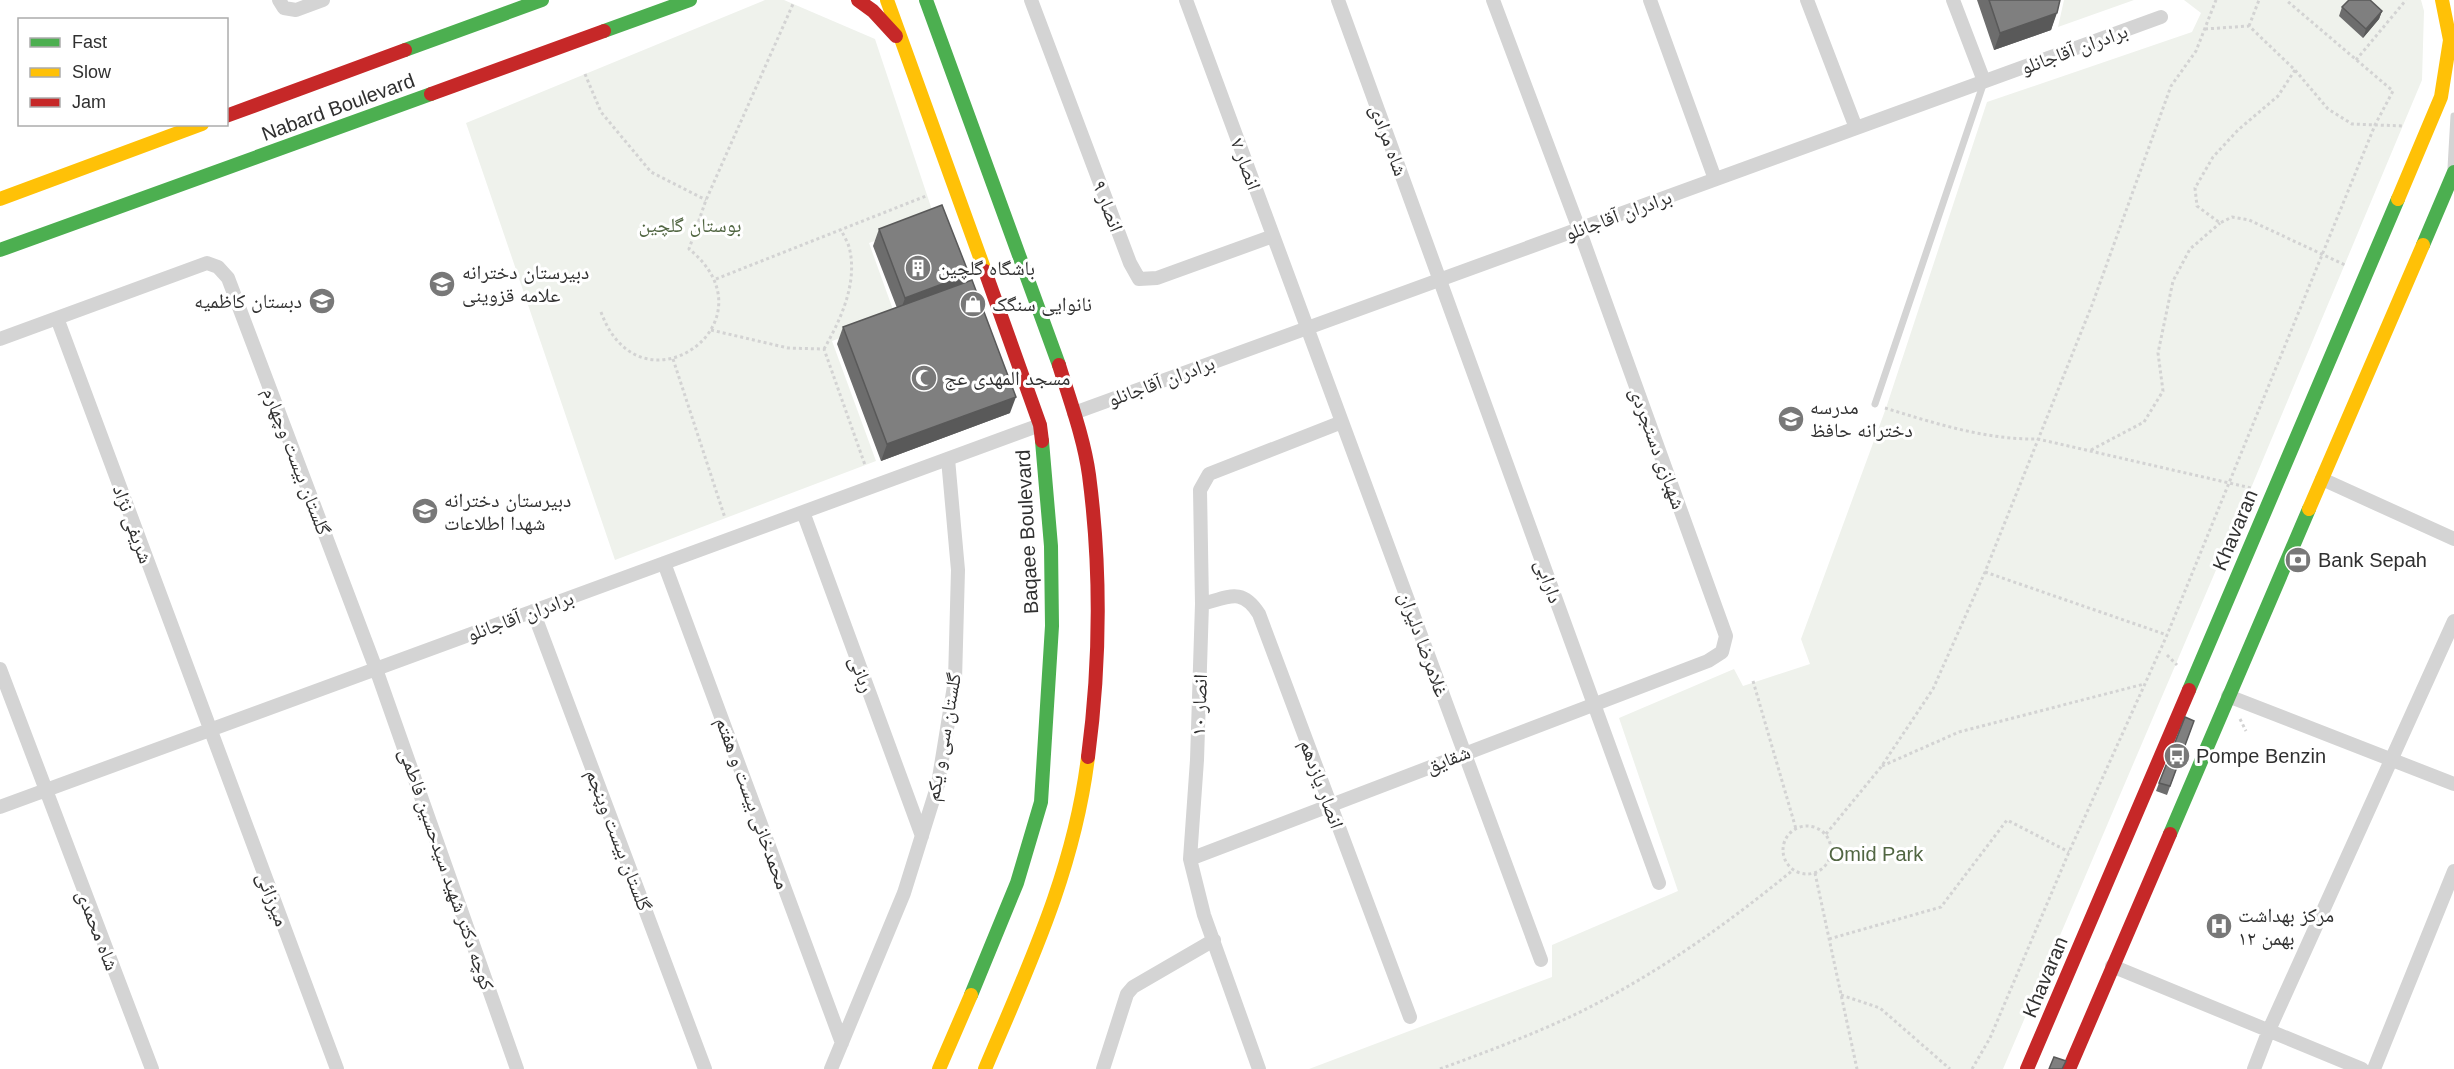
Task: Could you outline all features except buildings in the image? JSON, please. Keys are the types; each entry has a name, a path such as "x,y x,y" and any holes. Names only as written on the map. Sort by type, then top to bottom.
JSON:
{"main road":[{"name":"Nabard Boulevard","path":"228,115 542,0"},
{"name":"Nabard Boulevard","path":"0,250 690,0"},
{"path":"858,0 873,11 904,46"},
{"name":"Baqaee Boulevard","path":"887,0 1040,425 1046,473 1052,583 1052,688 1039,818 1002,921 939,1069"},
{"path":"926,0 1050,336 1074,413 1089,474 1097,597 1096,696 1082,805 1053,908 985,1069"},
{"path":"940,0 940,37"},
{"name":"Khavaran","path":"2027,1069 2441,97 2450,40 2442,0"},
{"path":"0,198 197,126"},
{"path":"2069,1069 2453,180"},
{"path":"1040,425 1074,413"}],"street":[{"path":"282,4 296,10 323,0"},
{"name":"انصار ۹","path":"1030,0 1130,263 1139,279 1157,278 1273,236"},
{"name":"انصار ۷","path":"1186,0 1307,328"},
{"name":"شاه مرادی","path":"1338,0 1440,279"},
{"name":"شهبازی دستجردی","path":"1493,0 1579,229 1726,636 1722,652 1708,662"},
{"path":"1650,0 1716,179"},
{"path":"1807,0 1856,128"},
{"path":"1953,0 1984,81"},
{"name":"برادران آقاجانلو","path":"1074,413 2161,17"},
{"name":"گلستان بیست وچهارم","path":"57,318 207,263 218,267 228,278 376,669"},
{"name":"دارابی","path":"1440,279 1659,883"},
{"path":"0,339 57,318"},
{"name":"شریفی نژاد","path":"57,318 209,730"},
{"name":"غلامرضا دلیران","path":"1307,328 1541,960"},
{"name":"انصار ۱۰","path":"1259,1069 1204,915 1190,859 1197,760 1202,604 1200,490 1209,474 1342,422"},
{"name":"برادران آقاجانلو","path":"0,807 1040,425"},
{"name":"گلستان سی و یکم","path":"831,1069 904,893 938,784 955,680 958,570 948,459"},
{"path":"2322,480 2454,539"},
{"name":"ربانی","path":"803,512 922,836"},
{"name":"محمدخانی بیست و هفتم","path":"664,563 842,1043"},
{"name":"انصار یازدهم","path":"1202,604 1239,595 1251,600 1259,614 1410,1017"},
{"name":"گلستان بیست وپنجم","path":"533,611 705,1069"},
{"path":"2254,1069 2269,1030 2454,621"},
{"name":"شقایق","path":"1190,859 1593,703 1708,662"},
{"name":"شاه محمدی","path":"0,669 44,790 152,1069"},
{"name":"کوچه دکتر شهید سیدحسین فاطمی","path":"376,669 517,1069"},
{"path":"2229,696 2454,784"},
{"name":"میرزائی","path":"209,730 337,1069"},
{"path":"2374,1069 2454,871"},
{"path":"1102,1069 1127,994 1133,987 1214,940"},
{"path":"2112,966 2362,1069"}],"lane":[{"path":"2451,0 2454,15"},
{"path":"1875,404 1984,81"},
{"path":"2453,180 2454,116"}],"path":[{"path":"1826,834 1881,767 1933,689 1985,572 2092,305 2171,86 2196,51 2216,0"},
{"path":"2249,26 2259,0"},
{"path":"1972,1069 1990,1038 2069,852 2167,635 2375,125 2393,91 2286,0"},
{"path":"2356,60 2406,0"},
{"path":"601,312 608,329 619,345 635,355 654,360 673,359 692,351 707,338 716,320 719,299 716,279 705,262 689,249 706,200 793,4"},
{"path":"2205,29 2249,26 2295,70 2328,110 2352,124 2403,126"},
{"path":"2220,223 2197,206 2195,188 2213,157 2238,130 2278,96 2295,70"},
{"path":"585,74 601,112 651,172 706,200"},
{"path":"716,279 927,196"},
{"path":"2090,450 2145,422 2163,390 2158,353 2173,281 2190,249 2220,223 2232,217 2249,220 2345,265"},
{"path":"841,230 850,251 850,283 840,321 824,349 865,465"},
{"path":"711,330 788,348 824,349"},
{"path":"673,359 725,518"},
{"path":"1875,404 1972,432 2014,440 2038,439 2251,488"},
{"path":"1985,572 2167,635"},
{"path":"1754,681 1796,829"},
{"path":"1881,767 1959,732 2144,684"},
{"path":"1829,939 1941,907 2007,820 2069,852"},
{"path":"1812,826 1826,834 1830,841 1831,857 1822,870 1807,875 1792,870 1784,857 1783,848 1785,841 1796,829 1812,826"},
{"path":"1440,1069 1499,1048 1577,1014 1696,944 1792,870"},
{"path":"1815,873 1857,1069"},
{"path":"1842,995 1880,1008 1950,1069"}],"green space":[{"name":"بوستان گلچین","path":"765,0 784,0 875,39 935,219 869,243 896,318 832,341 876,461 615,560 466,123"},
{"path":"2064,0 2134,0 2058,27"},
{"name":"Omid Park","path":"2184,0 2421,0 2424,11 2422,80 2003,1069 1309,1069 1552,977 1552,945 1678,891 1619,718 1734,669 1743,686 1810,664 1801,639 1886,408 1987,102 2192,32 2201,13"}],"traffic: fast":[{"path":"405,50 542,0"},
{"path":"604,31 690,0"},
{"path":"926,0 1059,365"},
{"path":"0,250 431,94"},
{"path":"2423,245 2454,172"},
{"path":"2189,690 2398,199"},
{"path":"971,995 1017,883 1041,802 1052,626 1051,546 1042,441"},
{"path":"2170,834 2309,509"}],"traffic: slow":[{"path":"887,0 985,271"},
{"path":"2398,199 2441,97 2450,40 2442,0"},
{"path":"0,199 197,126"},
{"path":"2309,509 2423,245"},
{"path":"985,1069 1033,955 1061,878 1081,799 1088,757"},
{"path":"939,1069 971,995"}],"traffic: jam":[{"path":"858,0 873,11 896,36"},
{"path":"431,94 604,31"},
{"path":"228,115 405,50"},
{"path":"985,271 1040,425 1042,441"},
{"path":"1059,365 1087,461 1096,545 1097,652 1088,757"},
{"path":"2027,1069 2189,690"},
{"path":"2069,1069 2170,834"}],"place":[{"name":"باشگاه گلچین","path":"918,268"},
{"name":"دبیرستان دخترانه علامه قزوینی","path":"442,284"},
{"name":"دبستان کاظمیه","path":"322,301"},
{"name":"نانوایی سنگک","path":"973,304"},
{"name":"مسجد المهدی عج","path":"924,378"},
{"name":"مدرسه دخترانه حافظ","path":"1791,419"},
{"name":"دبیرستان دخترانه شهدا اطلاعات","path":"425,511"},
{"name":"Bank Sepah","path":"2298,560"},
{"name":"Pompe Benzin","path":"2177,756"},
{"name":"مرکز بهداشت ۱۲ بهمن","path":"2219,926"}]}
